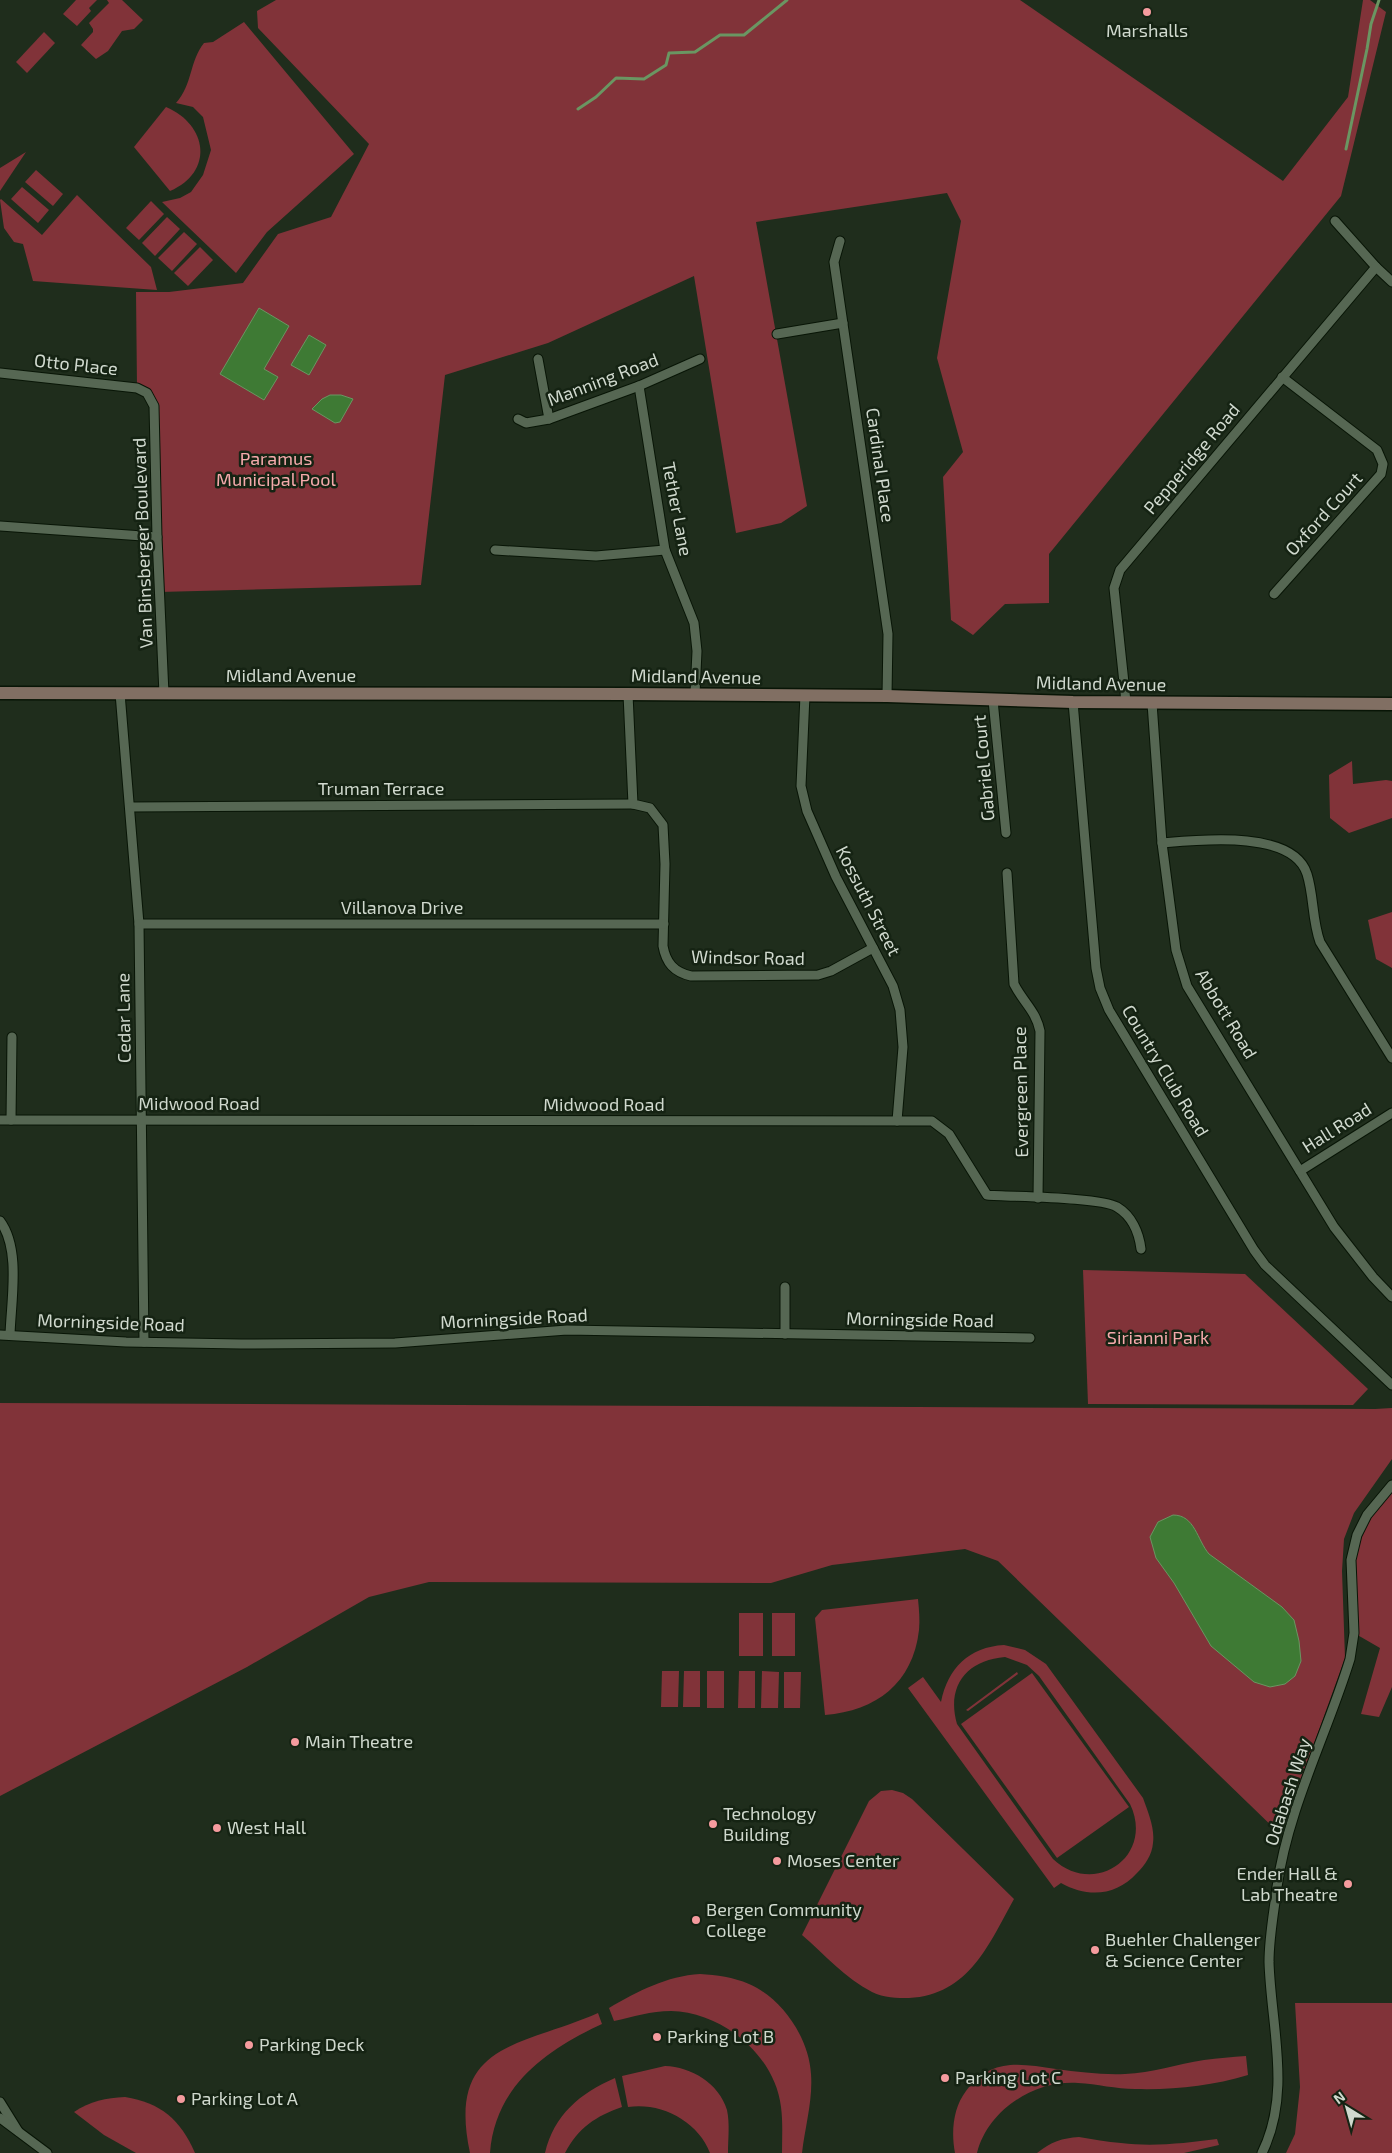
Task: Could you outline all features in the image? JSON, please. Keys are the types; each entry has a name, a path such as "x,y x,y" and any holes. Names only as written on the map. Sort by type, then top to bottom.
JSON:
{"street":[{"path":"1335,221 1392,282"},
{"name":"Cardinal Place","path":"840,241 834,262 888,634 887,696"},
{"name":"Pepperidge Road","path":"1126,702 1114,588 1120,570 1376,267"},
{"path":"778,334 843,323"},
{"path":"538,359 549,419"},
{"name":"Manning Road","path":"518,419 526,423 549,419 639,386 700,359"},
{"name":"Otto Place","path":"0,373 126,386 137,388 147,393"},
{"name":"Oxford Court","path":"1274,594 1381,474 1383,464 1377,450 1282,377"},
{"name":"Tether Lane","path":"639,386 666,550 694,623 697,651 695,694"},
{"name":"Van Binsberger Boulevard","path":"147,393 154,406 156,424 157,537 164,694"},
{"path":"0,526 157,537"},
{"path":"495,550 596,556 666,550"},
{"name":"Midland Avenue","path":"0,693 695,694 887,696 1074,702 1392,704"},
{"name":"Cedar Lane","path":"120,693 139,924 144,1342"},
{"path":"628,694 633,804"},
{"name":"Kossuth Street","path":"805,695 802,786 807,811 836,877 893,986 902,1027 903,1047 897,1122"},
{"name":"Gabriel Court","path":"994,700 1006,833"},
{"name":"Country Club Road","path":"1074,702 1096,968 1100,988 1109,1010 1254,1250 1265,1265 1392,1385"},
{"name":"Abbott Road","path":"1152,703 1162,843 1176,950 1187,986 1334,1228 1373,1277 1392,1297"},
{"name":"Truman Terrace","path":"130,806 633,804"},
{"name":"Windsor Road","path":"633,804 650,808 663,825 665,864 663,946 664,955 675,969 691,976 818,975 831,971 873,948"},
{"path":"1162,843 1217,838 1236,839 1274,848 1287,853 1297,860 1307,873 1315,928 1320,942 1392,1058"},
{"name":"Evergreen Place","path":"1007,873 1014,984 1018,993 1033,1010 1040,1032 1038,1198"},
{"name":"Villanova Drive","path":"139,924 664,924"},
{"path":"12,1037 12,1120"},
{"name":"Hall Road","path":"1300,1171 1392,1112"},
{"name":"Midwood Road","path":"0,1120 932,1121 949,1134 987,1196 1093,1201 1116,1206 1132,1222 1138,1233 1141,1249"},
{"path":"0,1221 7,1233 12,1251 10,1335"},
{"path":"784,1287 785,1334"},
{"name":"Morningside Road","path":"0,1335 144,1342 395,1343 567,1330 1030,1338"},
{"name":"Odabash Way","path":"1262,2153 1270,2137 1278,2091 1279,2059 1269,1960 1278,1883 1294,1816 1350,1659 1354,1633 1351,1560 1357,1535 1368,1515 1392,1485"},
{"path":"0,2102 21,2135"},
{"path":"0,2118 47,2153"}],"green space":[{"path":"76,0 97,0 89,8 91,11 77,26 63,14"},
{"path":"107,0 122,0 143,20 134,29 122,31 108,51 96,59 81,45 93,32 89,23 109,3"},
{"name":"Paramus Municipal Pool","path":"276,0 1020,0 1283,181 1348,97 1363,0 1370,0 1386,12 1341,196 1049,554 1049,603 1005,604 973,635 951,620 943,477 963,452 937,358 961,221 947,193 756,222 807,506 781,523 736,533 694,276 548,343 445,375 421,585 159,592 154,406 137,388 136,292 169,292 243,283 278,234 331,217 369,144 258,28 257,11"},
{"path":"244,22 354,154 267,232 236,273 162,202 180,198 191,192 203,175 211,150 203,117 193,107 176,103 185,88 199,50 204,43 213,42"},
{"path":"44,32 55,43 27,73 16,62"},
{"path":"166,107 180,115 191,125 197,136 200,149 199,161 194,172 184,183 170,191 134,147"},
{"path":"26,152 0,191 0,168"},
{"path":"36,170 63,194 53,206 25,182"},
{"path":"22,187 49,210 38,223 11,199"},
{"path":"77,195 151,267 157,290 33,281 23,244 14,242 4,228 0,200 42,235"},
{"path":"151,201 164,214 139,240 126,228"},
{"path":"167,217 180,229 155,256 142,243"},
{"path":"184,232 197,244 172,271 158,258"},
{"path":"200,247 213,260 188,286 174,273"},
{"path":"1352,761 1353,784 1392,781 1392,818 1349,833 1330,818 1329,775"},
{"path":"1392,912 1392,968 1376,959 1368,920"},
{"name":"Sirianni Park","path":"1083,1270 1245,1274 1368,1389 1353,1405 1088,1404"},
{"path":"0,1403 1392,1408 1392,1459 1354,1513 1344,1539 1342,1571 1345,1658 1281,1835 998,1561 965,1549 832,1565 771,1583 429,1582 369,1597 247,1667 0,1796"},
{"path":"1392,1485 1392,1687 1379,1717 1361,1714 1380,1648 1354,1633 1351,1560 1357,1535"},
{"path":"918,1599 919,1630 915,1649 909,1665 900,1679 889,1691 876,1700 843,1712 825,1715 815,1618 822,1610"},
{"path":"739,1613 763,1613 763,1656 739,1656"},
{"path":"772,1613 795,1613 795,1656 772,1656"},
{"path":"1004,1645 1025,1650 1046,1664 1143,1798 1152,1826 1152,1847 1150,1856 1143,1867 1129,1881 1111,1890 1101,1892 1081,1891 1061,1883 1054,1888 908,1688 923,1677 941,1702 949,1679 962,1662 980,1650","holes":["1005,1657 1027,1665 1039,1676 1130,1804 1136,1823 1134,1840 1128,1855 1117,1866 1102,1872 1086,1874 1069,1870 1053,1859 957,1724 954,1710 957,1687 970,1669 980,1663"]},
{"path":"662,1671 679,1671 678,1707 661,1707"},
{"path":"684,1671 700,1671 700,1707 683,1707"},
{"path":"707,1671 724,1671 724,1708 707,1708"},
{"path":"739,1671 755,1671 755,1708 738,1708"},
{"path":"762,1671 779,1672 778,1708 761,1708"},
{"path":"784,1672 801,1672 800,1708 784,1708"},
{"path":"1017,1672 1018,1674 968,1711 966,1710"},
{"path":"1032,1673 1129,1807 1057,1858 961,1724"},
{"path":"892,1790 903,1793 912,1799 1014,1899 986,1949 962,1977 947,1988 930,1995 909,1998 881,1995 862,1987 802,1935 869,1801 881,1791"},
{"path":"700,1974 737,1980 761,1990 783,2009 799,2033 809,2060 811,2074 810,2104 802,2153 782,2153 782,2113 777,2088 757,2054 727,2028 709,2019 690,2013 671,2011 649,2013 614,2021 609,2008 642,1990 664,1981"},
{"path":"1295,2003 1392,2003 1392,2153 1286,2153 1295,2134 1300,2087"},
{"path":"598,2013 602,2024 581,2034 543,2059 527,2073 513,2090 502,2108 494,2129 490,2153 470,2153 465,2116 469,2089 480,2068 497,2054 518,2043"},
{"path":"1246,2056 1248,2075 1207,2085 1150,2089 1061,2083 1030,2092 1002,2111 991,2124 977,2153 955,2153 953,2137 954,2120 958,2105 966,2091 976,2080 996,2068 1007,2065 1019,2065 1090,2073 1125,2074 1145,2072 1204,2060"},
{"path":"665,2066 694,2073 711,2084 718,2092 728,2115 728,2153 710,2153 697,2132 677,2116 653,2108 641,2106 628,2107 622,2076"},
{"path":"615,2078 622,2107 604,2114 589,2124 570,2144 565,2153 545,2153 555,2127 570,2107 580,2098"},
{"path":"125,2097 149,2104 168,2114 183,2131 195,2153 136,2153 104,2135 74,2112 98,2101"},
{"path":"1079,2137 1116,2143 1145,2145 1217,2139 1219,2145 1184,2153 1037,2153 1057,2141"}],"shaded area":[{"path":"259,308 289,326 264,369 278,377 264,400 220,374"},
{"path":"309,335 326,345 309,375 291,365"},
{"path":"330,395 341,395 353,399 340,422 335,423 312,409 322,399"},
{"path":"1173,1515 1186,1519 1191,1524 1209,1554 1282,1607 1294,1620 1301,1661 1295,1676 1285,1684 1270,1687 1254,1682 1211,1646 1174,1583 1156,1558 1150,1537 1158,1522"}],"waterway":[{"path":"578,109 596,97 616,78 644,79 666,65 669,53 695,52 720,35 744,35 787,0"},
{"path":"1346,149 1371,24 1379,0"}],"place":[{"name":"Marshalls","path":"1147,12"},
{"name":"Main Theatre","path":"295,1742"},
{"name":"Technology Building","path":"713,1824"},
{"name":"West Hall","path":"217,1828"},
{"name":"Moses Center","path":"777,1861"},
{"name":"Ender Hall & Lab Theatre","path":"1348,1884"},
{"name":"Bergen Community College","path":"696,1920"},
{"name":"Buehler Challenger & Science Center","path":"1095,1950"},
{"name":"Parking Lot B","path":"657,2037"},
{"name":"Parking Deck","path":"249,2045"},
{"name":"Parking Lot C","path":"945,2078"},
{"name":"Parking Lot A","path":"181,2099"}]}
